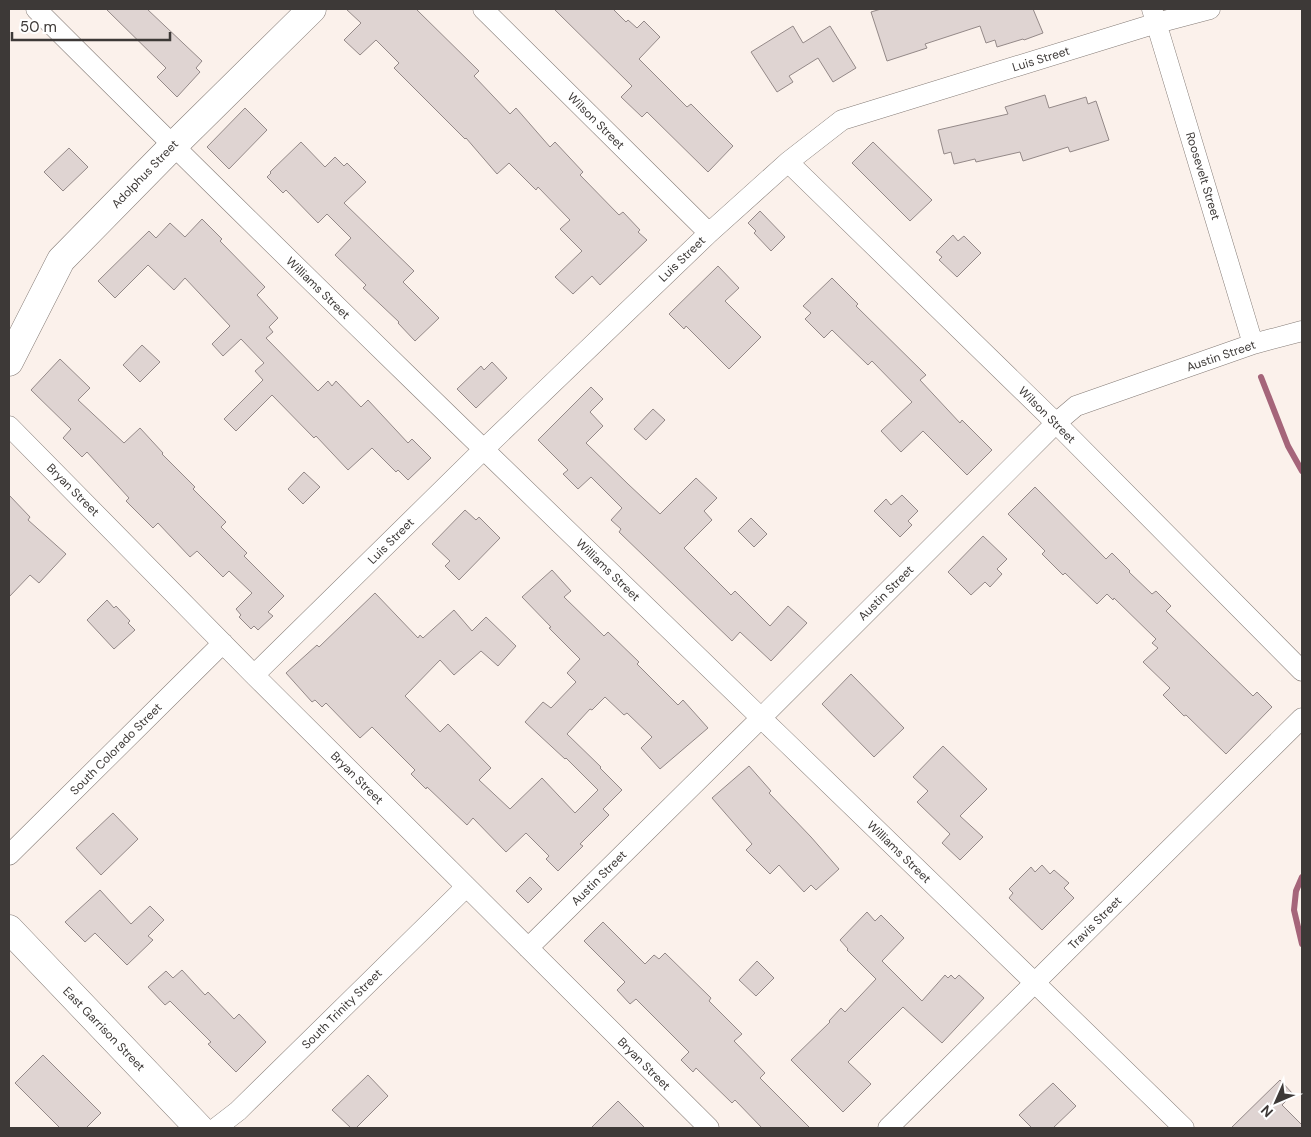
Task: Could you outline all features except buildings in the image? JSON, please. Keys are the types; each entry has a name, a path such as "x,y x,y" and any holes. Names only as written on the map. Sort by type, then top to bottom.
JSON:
{"street":[{"name":"Williams Street","path":"36,9 173,146 1184,1128"},
{"name":"Adolphus Street","path":"9,362 61,260 312,9"},
{"name":"Wilson Street","path":"483,9 709,233"},
{"name":"Luis Street","path":"254,675 484,449 709,233 788,162 842,120 1154,16 1210,9"},
{"name":"Roosevelt Street","path":"1154,16 1253,344"},
{"name":"Wilson Street","path":"788,162 1056,423 1302,671"},
{"name":"Austin Street","path":"528,948 1056,423 1076,406 1253,344 1302,330"},
{"name":"Bryan Street","path":"9,426 254,675 709,1128"},
{"name":"South Colorado Street","path":"9,855 223,643"},
{"name":"Travis Street","path":"888,1128 1302,718"},
{"name":"South Trinity Street","path":"216,1128 238,1111 466,887"},
{"name":"East Garrison Street","path":"9,929 199,1128"}],"waterway":[{"path":"1261,377 1288,446 1302,471"},
{"path":"1302,877 1296,891 1294,910 1302,944"}]}
